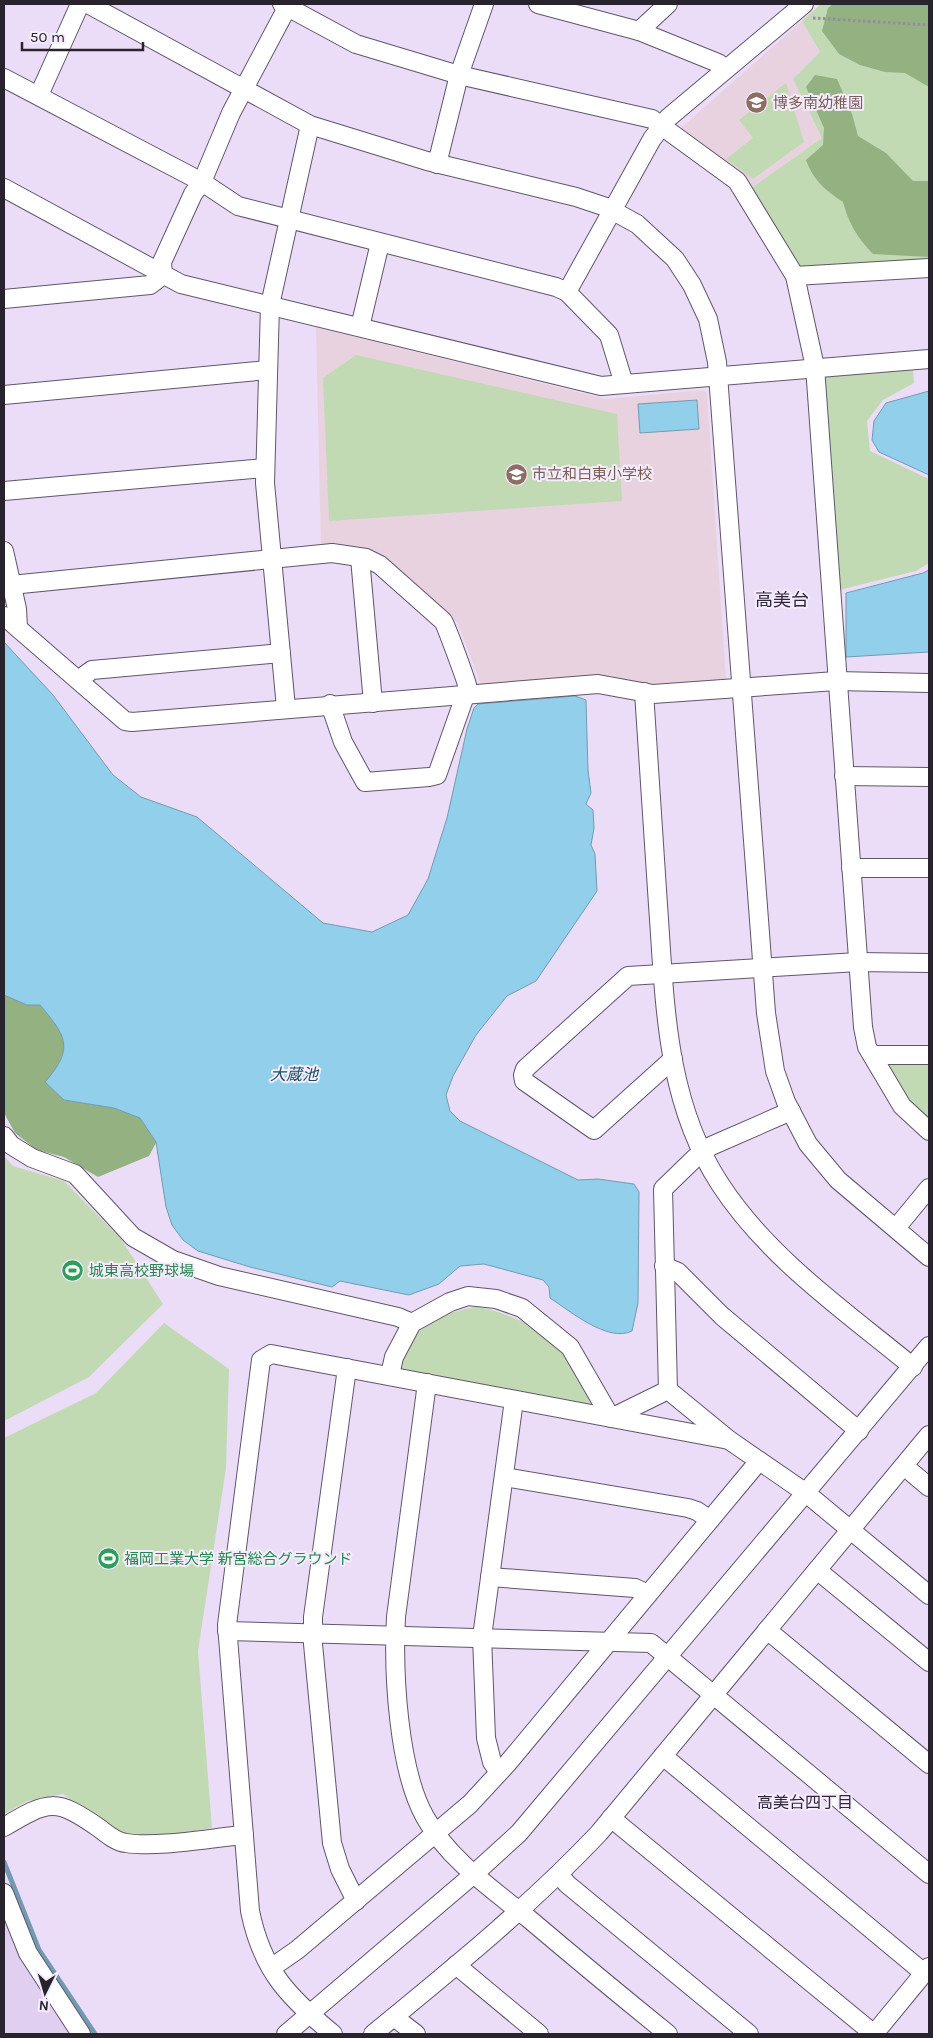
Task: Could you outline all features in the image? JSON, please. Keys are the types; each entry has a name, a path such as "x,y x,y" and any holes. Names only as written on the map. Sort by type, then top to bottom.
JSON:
{"street":[{"path":"39,94 80,4"},
{"path":"88,4 310,125 437,164 576,197 612,211 637,224 675,259 692,286 708,319 718,376 762,968 766,1013 775,1072 790,1111 808,1144 838,1180 929,1257"},
{"path":"437,164 459,75 484,4"},
{"path":"538,4 639,31 718,63 726,69"},
{"path":"639,31 668,4"},
{"path":"163,275 162,262 193,194 202,182 243,89 286,5 356,44 459,75 652,119 737,181 796,276 815,367 836,681 863,1026 867,1047 902,1106 929,1131"},
{"path":"567,292 612,211 668,118 801,6"},
{"path":"4,78 39,94 202,182 238,206 556,287 567,292 609,335 624,384"},
{"path":"286,708 265,468 270,305 310,125"},
{"path":"4,188 181,284 601,386 929,359"},
{"path":"360,327 380,243"},
{"path":"796,276 929,268"},
{"path":"4,299 150,285 163,275"},
{"path":"4,396 268,370"},
{"path":"4,490 265,468"},
{"path":"4,551 18,628"},
{"path":"11,585 332,553 360,558 380,565 448,627 455,654 467,685 466,693 437,775 364,782 344,742 330,704"},
{"path":"360,558 373,703"},
{"path":"4,616 125,721 330,704 445,698 466,693 598,684 653,694 836,681 929,683"},
{"path":"78,680 92,670 281,654"},
{"path":"644,692 667,1036 686,1118 719,1183 746,1219 785,1261 913,1367"},
{"path":"844,776 929,777"},
{"path":"851,868 929,868"},
{"path":"672,1059 594,1130 524,1081 522,1075 525,1069 628,976 858,962 929,962"},
{"path":"872,1055 929,1055"},
{"path":"790,1111 703,1152 663,1188 668,1390 729,1440 806,1493 929,1595"},
{"path":"4,1136 11,1146 32,1158 75,1174 132,1237 173,1260 219,1276 398,1317 412,1323"},
{"path":"896,1228 929,1188"},
{"path":"664,1266 678,1272 722,1316 859,1431"},
{"path":"390,1375 394,1356 412,1323 450,1302 468,1296 496,1299 522,1308 570,1347 610,1418"},
{"path":"300,2027 519,1833 929,1346"},
{"path":"300,2027 255,1936 250,1911 227,1631 261,1360 270,1354 729,1440"},
{"path":"347,1368 318,1579 313,1633 332,1843 340,1869 356,1901"},
{"path":"427,1383 395,1635 407,1768 426,1818 474,1874 668,2034"},
{"path":"610,1418 668,1390"},
{"path":"499,1772 492,1762 486,1738 482,1637 514,1400"},
{"path":"373,2034 520,1912 560,1875 611,1818 929,1435"},
{"path":"271,1968 297,1950 470,1804 760,1461"},
{"path":"904,1466 929,1486"},
{"path":"504,1477 688,1508 697,1511 710,1520"},
{"path":"817,1570 929,1662"},
{"path":"490,1577 635,1588 648,1594"},
{"path":"767,1630 929,1764"},
{"path":"227,1631 610,1640 651,1643 929,1874"},
{"path":"611,1818 874,2034 927,1970 662,1756"},
{"path":"4,1827 27,1813 49,1805 73,1810 123,1843 142,1845 244,1835"},
{"path":"560,1875 567,1884 749,2034"},
{"path":"4,1893 28,1953 81,2034"},
{"path":"456,1965 539,2034"},
{"path":"394,2017 416,2034"},
{"path":"300,2027 333,2034"}],"path":[{"path":"801,6 806,18 929,25"}],"shaded area":[{"name":"博多南幼稚園","path":"802,21 820,52 793,79 822,138 750,189 681,135 682,127"},
{"name":"市立和白東小学校","path":"316,327 606,399 703,390 707,393 726,680 652,686 612,676 482,687 458,624 390,563 321,549"},
{"path":"4,1909 45,1999 71,2034 4,2034"}],"green space":[{"path":"821,4 929,4 929,261 798,268 750,189 822,138 793,79 820,52 802,21"},
{"path":"833,4 929,4 929,87 905,73 885,72 860,65 839,54 822,31 828,8"},
{"path":"815,75 837,79 852,114 858,136 886,153 913,181 929,181 929,257 873,254 854,230 843,202 831,194 812,173 806,160 823,145 824,128 806,87"},
{"path":"786,83 804,142 753,179 726,159 753,138 739,120"},
{"path":"356,355 617,414 622,501 329,521 323,378"},
{"path":"913,370 914,383 883,400 867,421 870,451 929,479 929,563 916,571 839,590 822,377"},
{"path":"4,995 27,1005 40,1005 62,1035 64,1051 61,1060 46,1083 64,1100 114,1108 140,1118 157,1141 149,1156 98,1177 64,1157 37,1150 15,1133 4,1113"},
{"path":"886,1061 929,1062 929,1121 913,1106"},
{"name":"城東高校野球場","path":"4,1156 13,1166 64,1181 121,1239 163,1304 89,1377 4,1421"},
{"path":"477,1306 525,1322 546,1335 556,1344 572,1364 592,1400 588,1408 397,1371 419,1327 446,1314"},
{"name":"福岡工業大学 新宮総合グラウンド","path":"164,1323 229,1369 226,1468 198,1651 212,1828 146,1839 121,1835 63,1794 27,1801 4,1814 4,1438 96,1393"}],"water":[{"path":"929,391 929,475 879,452 872,440 874,421 886,403"},
{"path":"697,400 699,429 640,433 638,404"},
{"path":"929,570 929,652 846,657 846,593"},
{"name":"大蔵池","path":"4,642 53,695 113,775 141,797 197,817 323,923 372,932 408,915 428,879 447,818 467,729 474,708 478,704 575,696 586,700 588,770 591,793 586,804 593,810 594,828 591,845 595,854 597,891 536,981 507,996 476,1035 453,1076 446,1095 450,1111 460,1121 578,1180 598,1179 634,1184 639,1192 638,1303 632,1331 622,1334 601,1329 578,1317 550,1298 549,1287 543,1280 484,1264 460,1266 439,1284 409,1295 340,1281 332,1287 250,1267 198,1251 183,1240 172,1225 166,1207 156,1142 140,1118 114,1108 64,1100 45,1082 61,1060 63,1051 64,1042 56,1025 40,1005 27,1005 4,995"}],"waterway":[{"path":"4,1862 39,1950 95,2034"}],"place":[{"name":"博多南幼稚園","path":"757,103"},
{"name":"市立和白東小学校","path":"516,474"},
{"name":"城東高校野球場","path":"73,1271"},
{"name":"福岡工業大学 新宮総合グラウンド","path":"108,1559"}],"district":[{"name":"高美台","path":"782,600"},
{"name":"高美台四丁目","path":"805,1802"}]}
